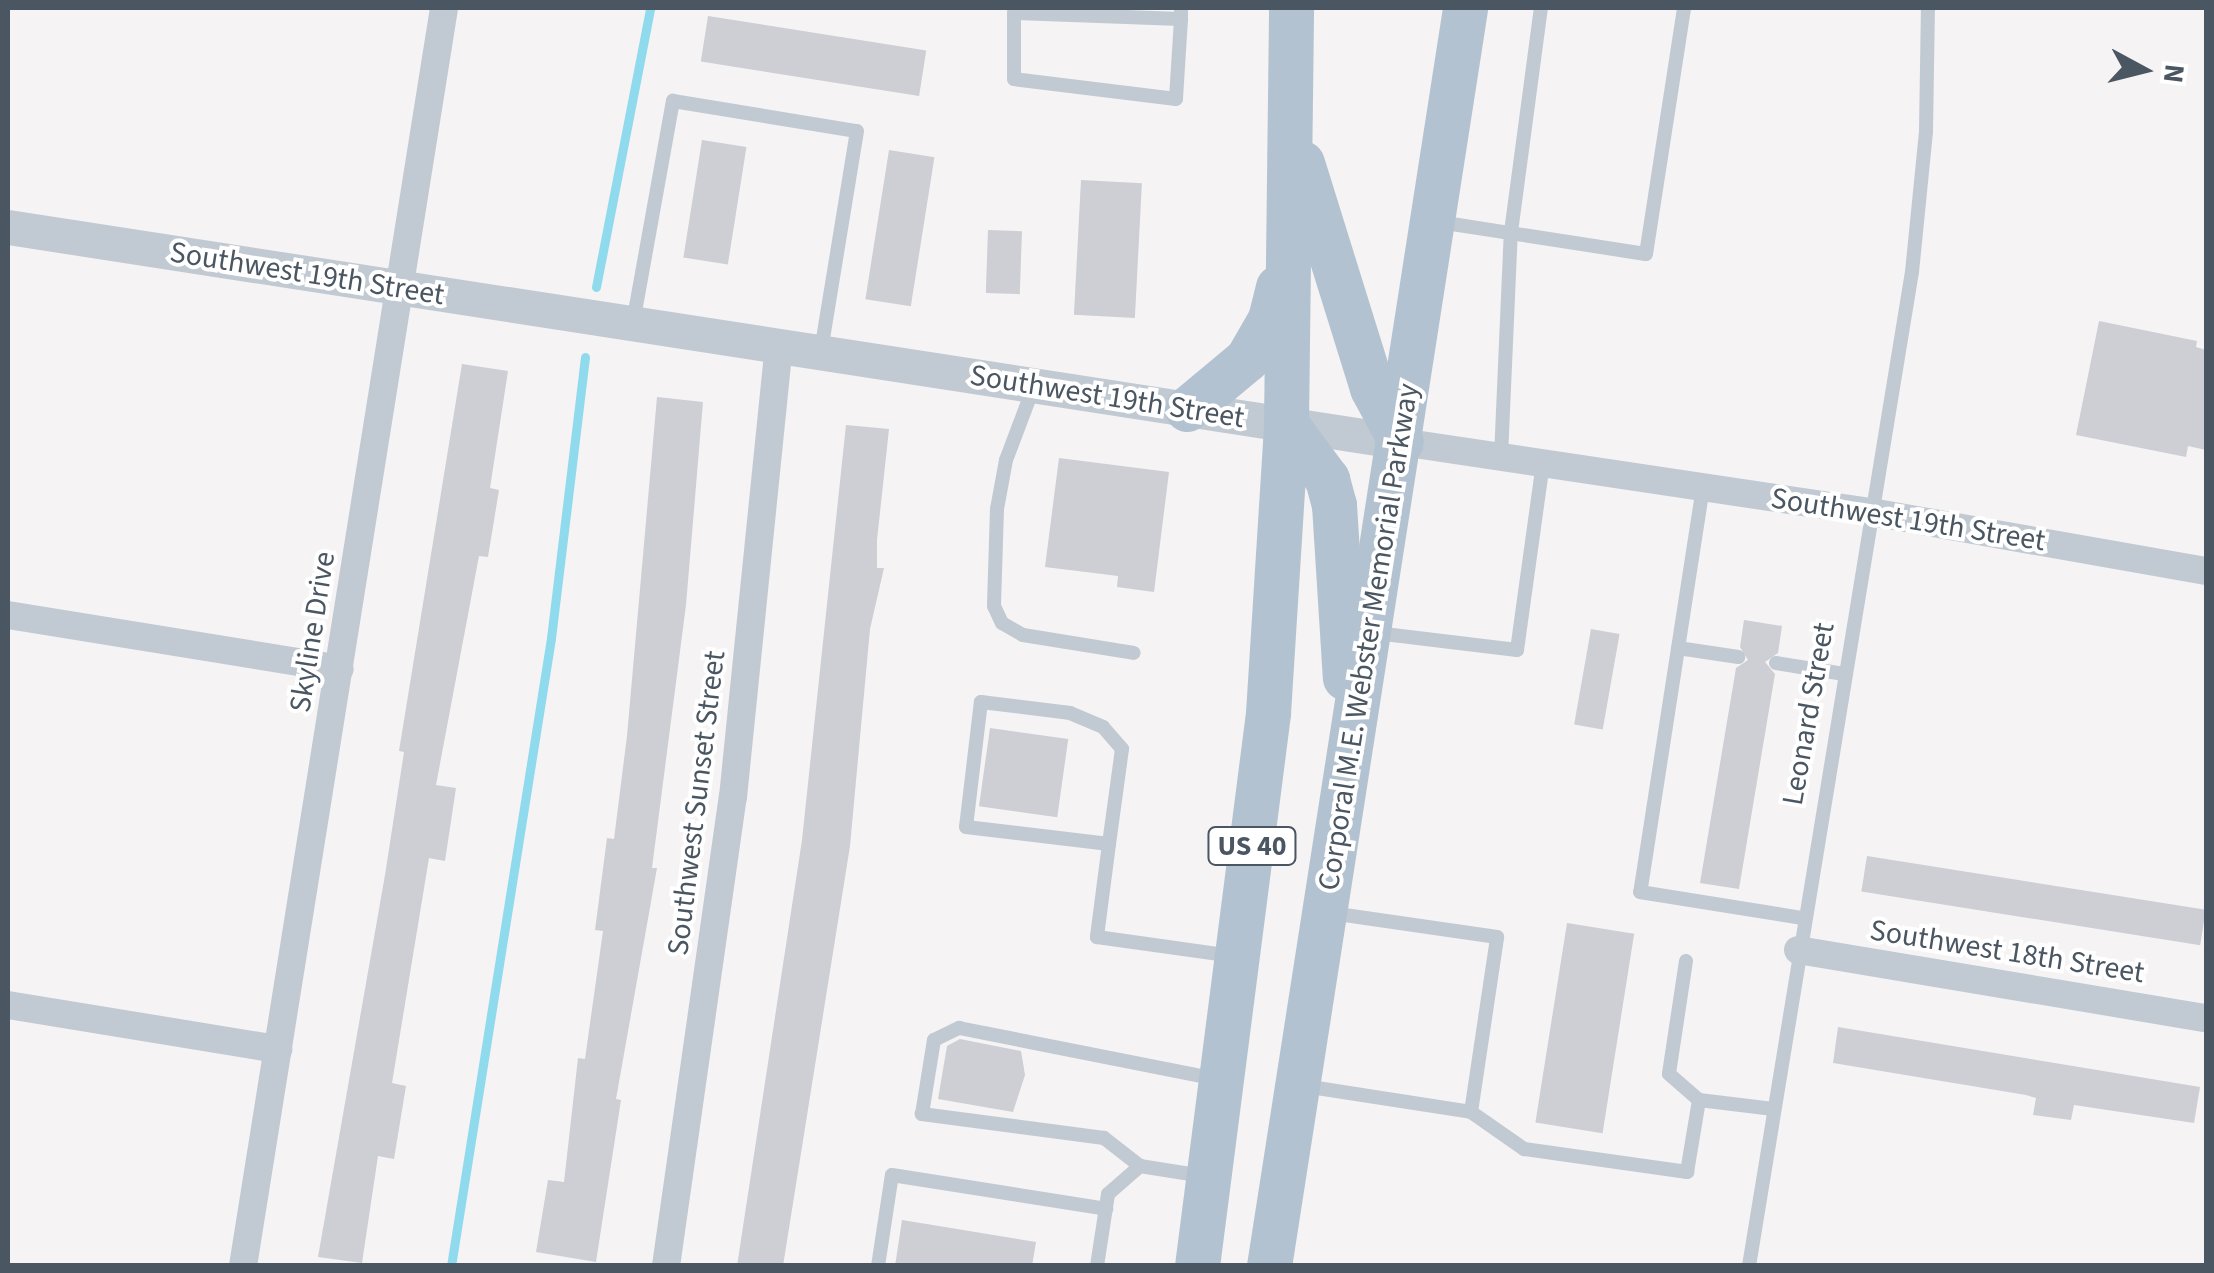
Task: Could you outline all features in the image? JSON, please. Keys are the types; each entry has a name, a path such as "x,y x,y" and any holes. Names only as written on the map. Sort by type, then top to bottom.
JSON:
{"main road":[{"name":"US 40","path":"1197,1266 1268,713 1286,424 1290,8"},
{"name":"Corporal M.E. Webster Memorial Parkway","path":"1269,1266 1401,442 1465,8"},
{"path":"1290,123 1353,334 1384,420 1401,442"},
{"path":"1187,409 1247,359 1270,319 1288,241"},
{"path":"1286,424 1327,478 1334,504 1351,755"}],"street":[{"name":"Skyline Drive","path":"242,1266 444,8"},
{"name":"Southwest 19th Street","path":"8,227 1871,512 2206,570"},
{"name":"Southwest Sunset Street","path":"666,1266 733,797 779,346"},
{"path":"8,615 340,668"},
{"name":"Southwest 18th Street","path":"1798,950 2206,1018"},
{"path":"8,1004 278,1048"}],"lane":[{"path":"1501,456 1511,232 1540,8"},
{"path":"1433,222 1646,254 1684,8"},
{"name":"Leonard Street","path":"1749,1266 1803,918 1912,272 1928,8"},
{"path":"1014,10 1181,13 1176,99 1014,78 1014,10"},
{"path":"633,324 674,102 692,104 857,131 821,353"},
{"path":"1034,386 1006,460 997,509 994,606 1002,623 1024,635 1134,653"},
{"path":"1370,632 1517,650 1542,463"},
{"path":"1702,486 1640,892 1803,918"},
{"path":"1678,648 1738,657"},
{"path":"1776,664 1844,674"},
{"path":"1110,844 966,827 981,702 1070,712 1103,727 1122,749 1110,844 1096,937 1238,956"},
{"path":"1326,912 1497,937 1471,1112"},
{"path":"1686,960 1669,1074 1699,1100 1773,1109"},
{"path":"1210,1177 1140,1166 1104,1138 922,1114 934,1040 959,1028 1223,1080"},
{"path":"1298,1084 1471,1112 1524,1149 1688,1172 1699,1100"},
{"path":"1097,1266 1108,1194 1140,1166"},
{"path":"878,1266 892,1175 1106,1209"}],"building":[{"path":"708,16 926,51 919,96 701,61"},
{"path":"702,140 746,147 728,265 683,258"},
{"path":"889,150 934,157 911,306 865,299"},
{"path":"1081,180 1142,183 1135,318 1074,315"},
{"path":"988,230 1022,231 1020,294 986,293"},
{"path":"2099,321 2197,341 2196,347 2206,350 2206,450 2188,446 2186,457 2076,435"},
{"path":"462,364 508,371 490,488 499,490 488,557 479,556 436,785 456,788 445,861 429,858 392,1083 406,1086 394,1159 378,1156 362,1263 318,1257 385,875 404,752 399,751"},
{"path":"657,397 703,402 686,605 652,868 657,868 616,1099 621,1100 596,1262 536,1252 548,1180 564,1182 578,1058 585,1059 603,931 595,930 607,838 614,839 627,736"},
{"path":"846,425 889,429 877,540 877,568 884,568 870,629 850,846 783,1266 737,1266 802,840"},
{"path":"1059,458 1169,472 1154,592 1117,587 1118,576 1045,567"},
{"path":"1744,620 1782,626 1778,653 1765,662 1775,674 1739,889 1700,883 1736,668 1748,660 1740,647"},
{"path":"1591,629 1620,634 1603,730 1574,725"},
{"path":"990,728 1068,739 1057,817 979,806"},
{"path":"1867,856 2206,910 2200,945 1861,892"},
{"path":"1567,923 1634,934 1603,1133 1535,1123"},
{"path":"1838,1027 2200,1087 2194,1123 2074,1105 2071,1120 2033,1115 2036,1098 2026,1095 1833,1063"},
{"path":"960,1039 1021,1051 1025,1075 1013,1112 938,1099 947,1046"},
{"path":"902,1220 1036,1242 1032,1266 895,1266"}],"waterway":[{"path":"596,287 650,8"},
{"path":"451,1266 551,638 585,357"}]}
